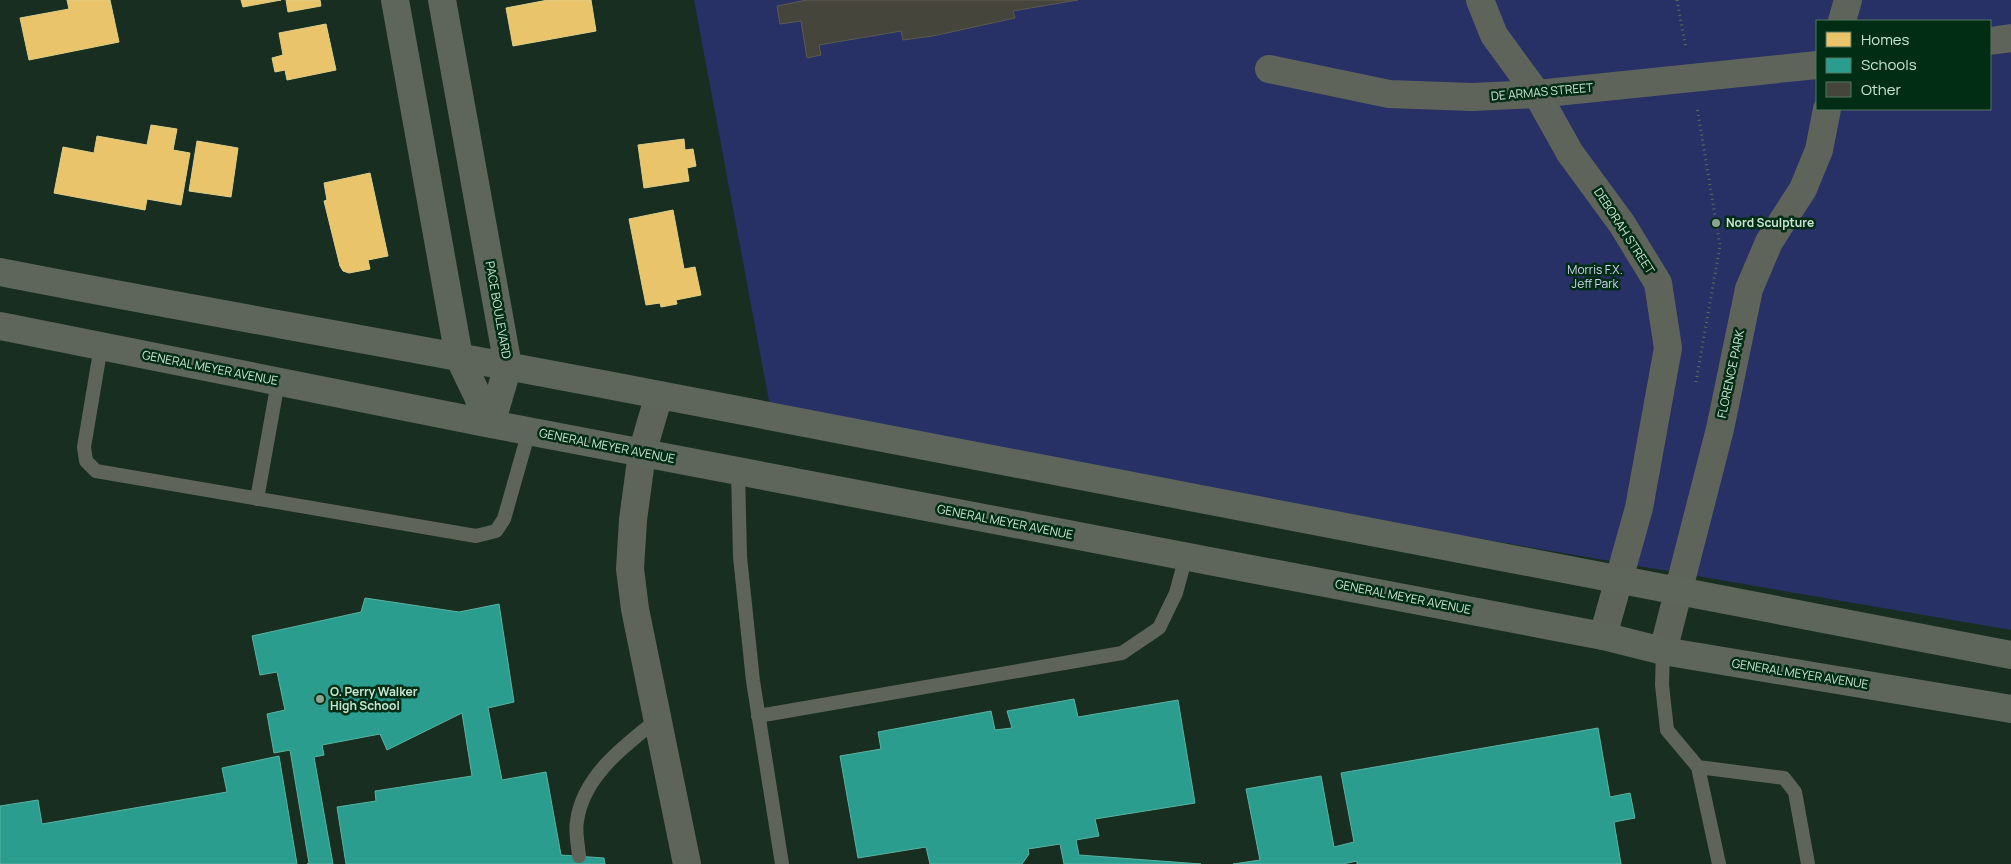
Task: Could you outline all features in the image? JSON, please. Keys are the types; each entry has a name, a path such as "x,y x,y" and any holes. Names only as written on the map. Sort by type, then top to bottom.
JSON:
{"main road":[{"path":"395,0 459,357 491,424"},
{"name":"PACE BOULEVARD","path":"442,0 508,366 491,424"},
{"path":"0,272 1200,497 2011,655"},
{"name":"GENERAL MEYER AVENUE","path":"0,326 491,424 1603,636 1663,651 2011,709"}],"street":[{"name":"DEBORAH STREET","path":"1480,0 1494,35 1537,94 1570,153 1622,224 1658,283 1668,348 1638,508 1603,636"},
{"path":"1842,20 1848,0"},
{"path":"1991,41 2011,38"},
{"name":"DE ARMAS STREET","path":"1269,69 1389,94 1472,97 1537,94 1816,65"},
{"name":"FLORENCE PARK","path":"1663,651 1720,429 1749,289 1769,242 1803,189 1819,150 1827,110"},
{"path":"659,395 642,453 633,520 630,568 635,609 687,864"}],"lane":[{"path":"101,346 84,447 86,461 96,471 476,536 496,531 504,519 529,431"},
{"path":"257,499 278,382"},
{"path":"738,471 740,557 758,716 782,864"},
{"path":"758,716 1122,653 1159,628 1176,593 1186,556"},
{"path":"1663,651 1662,685 1667,730 1698,767 1719,864"},
{"path":"579,856 576,822 584,796 596,778 624,746 658,719"},
{"path":"1698,767 1784,778 1795,792 1808,864"}],"path":[{"path":"1677,0 1720,246 1695,390"}],"green space":[{"name":"Morris F.X. Jeff Park","path":"694,0 2011,0 2011,630 772,417"}],"building: Homes":[{"path":"67,0 110,0 119,42 29,60 20,18 69,9"},
{"path":"241,0 281,0 243,7"},
{"path":"286,0 320,0 321,6 288,12"},
{"path":"548,0 591,0 596,31 513,46 506,8"},
{"path":"326,24 336,70 287,80 285,70 275,72 272,58 283,55 279,33"},
{"path":"151,125 177,129 173,150 190,153 181,205 147,199 145,210 54,193 63,147 94,153 97,136 147,145"},
{"path":"684,139 685,150 693,149 696,166 687,168 689,181 644,188 638,145"},
{"path":"197,141 238,148 231,197 189,191"},
{"path":"370,173 388,256 368,260 370,269 349,273 343,271 340,266 324,201 327,200 324,183"},
{"path":"673,210 684,269 695,267 701,295 676,300 677,304 661,307 660,303 646,305 629,219"}],"building: Schools":[{"path":"365,598 459,612 499,604 514,702 488,708 502,780 546,772 561,855 604,858 605,864 346,864 337,807 376,801 375,791 472,776 462,713 387,750 380,734 322,745 324,755 314,757 333,864 307,864 309,863 290,750 274,753 267,714 285,710 277,672 260,675 252,636 361,612"},
{"path":"1074,699 1078,717 1178,700 1195,803 1095,819 1099,836 1076,840 1079,855 1201,864 1064,864 1060,844 1028,849 1029,854 1022,864 930,864 926,847 858,858 840,756 881,749 878,732 991,711 995,730 1012,728 1007,711"},
{"path":"1598,728 1610,797 1630,793 1635,818 1614,822 1621,864 1357,864 1357,861 1343,864 1233,864 1260,860 1246,789 1321,776 1334,847 1354,842 1341,773"},
{"path":"279,756 297,864 0,864 0,806 38,800 42,824 227,792 222,768"}],"building: Other":[{"path":"807,0 1078,0 1013,11 1015,18 933,36 903,40 901,31 819,45 821,55 807,58 801,21 780,24 777,6"}],"place":[{"name":"Nord Sculpture","path":"1716,223"},
{"name":"O. Perry Walker High School","path":"320,699"}]}
